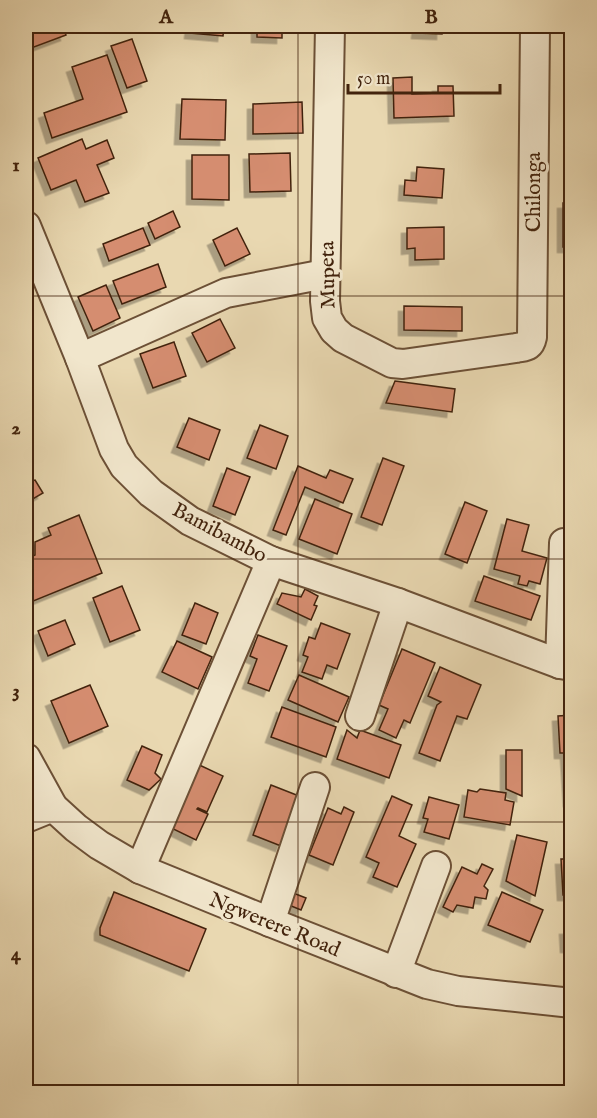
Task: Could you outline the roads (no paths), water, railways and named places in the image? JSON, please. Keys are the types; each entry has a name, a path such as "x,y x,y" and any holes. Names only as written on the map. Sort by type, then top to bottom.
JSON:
{"street":[{"name":"Mupeta","path":"330,26 325,274 327,318 343,339 392,363 403,364 516,348"},
{"name":"Chilonga","path":"516,348 527,346 531,343 532,336 535,26"},
{"name":"Bamibambo","path":"26,226 114,449 124,466 151,493 190,521 271,561 398,603 566,665"},
{"path":"80,358 226,293 325,274"},
{"path":"564,543 566,665"},
{"path":"140,869 271,561"},
{"path":"360,716 398,603"},
{"name":"Ngwerere Road","path":"26,758 53,807 99,845 140,869 427,984 458,991 572,1003"},
{"path":"270,922 315,787"},
{"path":"26,818 53,807"},
{"path":"396,973 435,866"}]}
